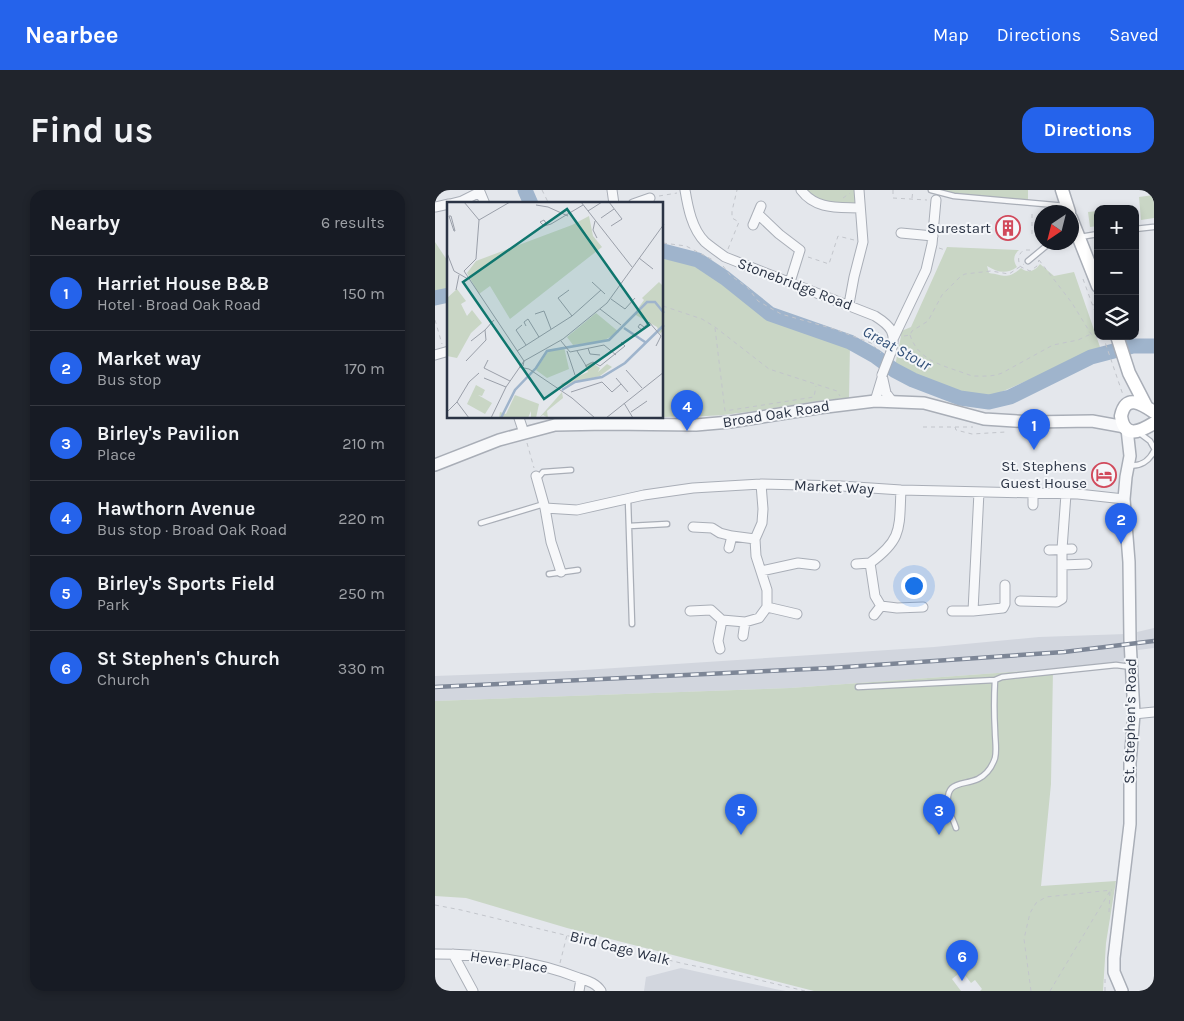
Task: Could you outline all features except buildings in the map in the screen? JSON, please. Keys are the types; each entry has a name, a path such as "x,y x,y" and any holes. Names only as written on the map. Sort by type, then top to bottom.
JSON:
{"main road":[{"path":"1062,190 1067,205"},
{"path":"1079,240 1094,276"},
{"path":"1118,340 1129,373 1150,409"},
{"name":"St. Stephen's Road","path":"1126,428 1121,420 1129,373"},
{"path":"1125,404 1139,402 1150,409"},
{"name":"St. Stephen's Road","path":"1147,429 1151,418 1150,409"},
{"path":"1126,428 1136,432 1147,429"}],"street":[{"path":"801,190 807,197 820,205 860,208"},
{"path":"849,304 863,242 859,190"},
{"name":"Stonebridge Road","path":"685,191 691,217 697,231 723,261 790,282 849,304 880,319 892,331 894,337"},
{"path":"463,202 480,192 484,202"},
{"path":"638,202 650,198"},
{"path":"875,401 894,337 931,256 936,200"},
{"path":"753,225 759,210 779,234 801,250 790,282"},
{"path":"901,233 933,236"},
{"path":"882,375 887,393 892,401"},
{"name":"Broad Oak Road","path":"435,464 499,440 555,425 606,421 696,425 729,422 840,404 875,401 924,403 983,419 1032,422 1092,421 1126,428"},
{"name":"Broad Oak Road","path":"1092,421 1109,416 1125,404"},
{"path":"519,419 524,433"},
{"name":"St. Stephen's Road","path":"1118,989 1114,972 1114,958 1130,824 1134,714 1130,640 1129,562 1124,499 1129,461 1126,428"},
{"name":"St. Stephen's Road","path":"1129,461 1147,429"},
{"path":"537,478 551,542 561,572"},
{"path":"690,611 711,610 723,620 745,622 759,618 767,608 767,590 755,556 755,539 762,523 761,484"},
{"name":"Market Way","path":"544,506 577,510 693,488 761,484 901,490 1033,492 1124,499"},
{"path":"856,564 870,562 885,552 894,541 899,524 901,490"},
{"path":"973,610 979,492"},
{"path":"1033,492 1033,505"},
{"path":"1020,601 1057,602 1061,599 1063,565 1067,549 1066,494"},
{"path":"693,527 712,528 732,536 755,539"},
{"path":"729,548 732,536"},
{"path":"1049,550 1067,549"},
{"path":"870,562 875,596 881,606"},
{"path":"761,572 798,563 815,565"},
{"path":"1063,565 1087,564"},
{"path":"953,611 1003,608 1005,604 1005,585"},
{"path":"881,606 897,608 923,607"},
{"path":"874,615 881,606"},
{"path":"767,608 797,614"},
{"path":"720,649 718,641 723,620"},
{"path":"743,636 745,622"},
{"path":"1134,714 1154,712"},
{"name":"Hever Place","path":"435,954 507,960 559,970 597,985 601,991"},
{"path":"453,954 473,991"},
{"path":"579,991 581,979"}],"lane":[{"path":"931,190 1034,214"},
{"path":"1079,226 1094,232"},
{"path":"1139,229 1153,227"},
{"path":"1028,261 1041,250"},
{"path":"1129,461 1138,465 1151,456 1154,450 1147,429"},
{"path":"537,478 543,472 571,470"},
{"path":"628,499 632,624"},
{"path":"481,523 544,506"},
{"path":"629,526 667,524"},
{"path":"549,574 578,570"},
{"path":"857,687 995,680 1001,677 1116,665 1132,668"},
{"path":"956,828 948,807 951,788 957,784 979,779 992,766 996,755 995,680"}],"path":[{"path":"542,190 548,202"},
{"path":"737,190 731,211 732,218 739,222 723,261 730,276 748,288 758,300 781,314 834,329 871,343 877,350 889,354"},
{"path":"841,199 853,190"},
{"path":"893,190 893,198 936,200"},
{"path":"912,199 913,190"},
{"path":"650,198 685,191"},
{"path":"1032,214 1032,234 1034,234"},
{"path":"800,254 829,264 838,236 863,242"},
{"path":"664,243 686,246 715,261"},
{"path":"1035,255 1072,303 1091,334 1094,336"},
{"path":"1028,261 1009,274 987,271 961,276 942,295 928,321 910,334 915,348 928,359 972,376 996,376 1053,345 1078,340 1091,334"},
{"path":"664,306 689,314 715,327 769,369 837,391 840,394 840,404"},
{"path":"435,320 443,352"},
{"path":"715,327 725,411 814,397 816,385"},
{"path":"871,343 879,336"},
{"path":"1104,340 1125,404"},
{"path":"923,427 972,427"},
{"path":"955,427 957,430 972,434 1006,432"},
{"path":"524,433 537,478"},
{"path":"1050,991 1110,890"},
{"path":"1031,991 1024,939 1030,913 1036,903 1047,897 1110,890 1123,893"},
{"name":"Bird Cage Walk","path":"435,905 567,934 685,964 805,991"},
{"path":"559,970 567,934"}],"shaded area":[{"path":"1154,628 1154,648 1138,650 1137,632"},
{"path":"1126,634 1126,661 1053,669 790,688 435,701 435,676 569,671 934,647 1039,637"},
{"path":"681,968 786,991 644,991 646,977"}],"green space":[{"path":"801,190 859,190 860,208 831,207"},
{"path":"931,190 1028,190 1028,203 954,196"},
{"path":"1154,195 1154,218 1141,220 1139,197"},
{"path":"1094,211 1094,226 1090,227 1088,212"},
{"path":"435,242 447,260 447,298 435,302"},
{"path":"947,247 1019,250 1014,258 1017,267 1013,270 1002,272 987,266 989,273 1009,275 1021,268 1031,271 1040,264 1054,276 1074,272 1094,330 1094,340 1098,340 1100,347 1075,360 994,395 978,397 948,390 895,366 901,336 899,332 911,327"},
{"path":"664,254 697,262 724,279 770,315 850,344 849,398 711,416 664,417"},
{"path":"1053,669 1051,784 1041,886 1116,881 1106,943 1103,991 980,991 982,989 975,980 971,983 962,971 952,979 961,991 814,991 567,928 466,898 435,896 435,701 790,688"}],"waterway":[{"name":"Great Stour","path":"525,190 530,202"},
{"name":"Great Stour","path":"664,251 698,260 725,278 770,314 850,342 913,380 960,398 989,402 1010,397 1091,357 1133,346 1154,346"},
{"name":"Great Stour","path":"435,298 447,295"}],"railway":[{"path":"435,687 831,668 1064,652 1154,641"}],"place":[{"name":"Surestart","path":"1008,228"},
{"name":"Hawthorn Avenue","path":"687,431"},
{"name":"Harriet House B&B","path":"1034,450"},
{"name":"St. Stephens Guest House","path":"1104,475"},
{"name":"Market way","path":"1121,544"},
{"name":"Birley's Sports Field","path":"741,835"},
{"name":"Birley's Pavilion","path":"939,835"},
{"name":"St Stephen's Church","path":"962,981"}]}
